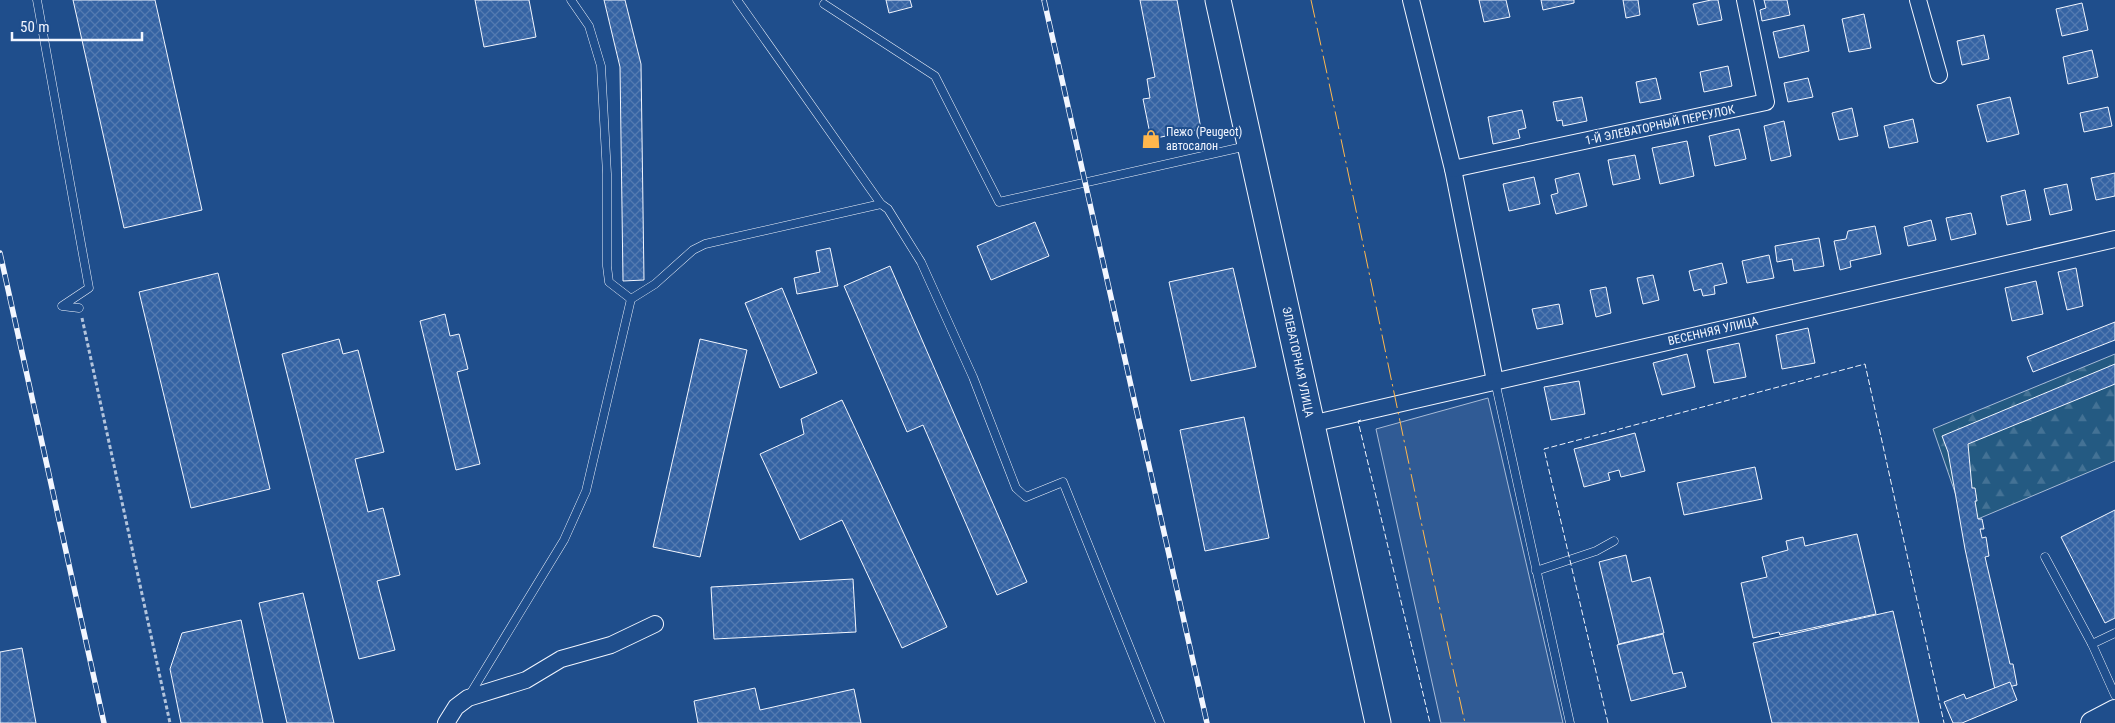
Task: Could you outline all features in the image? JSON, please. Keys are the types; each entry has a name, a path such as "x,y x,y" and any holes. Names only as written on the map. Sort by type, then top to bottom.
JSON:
{"main road":[{"name":"ЭЛЕВАТОРНАЯ УЛИЦА","path":"1218,0 1378,723"},
{"path":"2092,723 2115,711"}],"street":[{"path":"1411,0 1453,169 1495,381"},
{"name":"1-Й ЭЛЕВАТОРНЫЙ ПЕРЕУЛОК","path":"1453,169 1766,102 1744,0"},
{"path":"1918,0 1939,75"},
{"name":"ВЕСЕННЯЯ УЛИЦА","path":"1311,424 2115,239"},
{"path":"446,723 456,708 468,698 526,680 561,659 611,645 655,624"}],"lane":[{"path":"37,0 90,288 62,306 79,308"},
{"path":"571,0 589,26 602,66 607,174 608,282 630,299"},
{"path":"737,0 881,204 888,209 921,262 973,376 1016,488 1026,497 1063,482 1160,723"},
{"path":"824,4 935,76 999,202 1250,145"},
{"path":"468,698 564,540 586,490 630,299 655,284 693,250 705,244 881,204"},
{"path":"1495,381 1570,723"},
{"path":"1536,571 1596,551 1614,541"},
{"path":"2045,557 2092,644 2115,695"},
{"path":"2092,644 2115,633"}],"path":[{"path":"79,308 170,723"}],"green space":[{"path":"2115,354 2115,461 1966,524 1933,429"}],"shaded area":[{"path":"1488,398 1563,723 1441,723 1376,429"}],"building":[{"path":"73,0 155,0 202,210 124,228"},
{"path":"475,0 529,0 536,37 484,47"},
{"path":"604,0 625,0 641,64 644,280 623,281 620,67"},
{"path":"886,0 910,0 912,7 889,13"},
{"path":"1140,0 1177,0 1201,129 1151,139 1143,99 1150,98 1147,79 1155,77"},
{"path":"1479,0 1506,0 1510,17 1484,22"},
{"path":"1541,0 1574,0 1574,3 1543,10"},
{"path":"1623,0 1638,0 1640,15 1626,18"},
{"path":"1718,0 1722,20 1698,25 1693,4"},
{"path":"1764,0 1787,0 1790,15 1762,21 1760,10 1766,8"},
{"path":"2082,3 2088,30 2062,36 2056,9"},
{"path":"1864,14 1871,48 1849,52 1842,19"},
{"path":"1804,25 1809,51 1779,58 1773,32"},
{"path":"1984,35 1989,59 1962,65 1957,41"},
{"path":"2092,50 2098,77 2068,84 2063,57"},
{"path":"1728,66 1732,86 1704,92 1700,72"},
{"path":"1656,78 1661,99 1640,103 1636,82"},
{"path":"1808,78 1813,97 1788,102 1784,83"},
{"path":"1582,97 1587,121 1563,126 1562,120 1557,121 1553,102"},
{"path":"2010,97 2019,134 1987,142 1977,105"},
{"path":"2108,107 2112,126 2084,132 2080,113"},
{"path":"1852,108 1858,136 1839,140 1832,113"},
{"path":"1522,110 1526,128 1518,130 1520,138 1493,144 1488,117"},
{"path":"1913,119 1918,142 1889,148 1884,126"},
{"path":"1784,121 1791,156 1771,161 1764,126"},
{"path":"1739,129 1746,159 1715,166 1709,136"},
{"path":"1687,141 1694,176 1660,184 1652,148"},
{"path":"1635,155 1640,179 1613,185 1608,160"},
{"path":"1579,173 1587,206 1556,214 1551,195 1558,193 1555,179"},
{"path":"2115,173 2115,196 2096,200 2091,178"},
{"path":"1534,177 1540,204 1509,211 1503,184"},
{"path":"2067,184 2072,210 2050,215 2044,189"},
{"path":"2025,190 2031,220 2007,225 2001,196"},
{"path":"1971,213 1976,234 1951,240 1946,218"},
{"path":"1931,220 1936,240 1908,246 1904,227"},
{"path":"1035,222 1049,256 991,280 977,246"},
{"path":"1875,226 1881,254 1850,261 1851,267 1840,270 1834,241 1846,239 1848,231"},
{"path":"1819,238 1824,266 1794,271 1792,259 1777,262 1775,246"},
{"path":"830,248 838,286 797,294 794,278 820,272 816,251"},
{"path":"1769,255 1774,278 1747,283 1742,261"},
{"path":"1722,263 1727,283 1714,286 1715,294 1703,296 1701,289 1694,291 1689,271"},
{"path":"890,266 1027,582 997,595 923,425 907,432 844,286"},
{"path":"1233,268 1256,367 1191,381 1169,282"},
{"path":"2076,268 2083,306 2067,310 2058,272"},
{"path":"218,273 270,489 191,508 139,292"},
{"path":"1653,275 1659,300 1643,304 1637,278"},
{"path":"2036,281 2043,314 2012,321 2005,288"},
{"path":"1606,287 1611,313 1596,317 1590,290"},
{"path":"782,288 817,373 780,388 745,303"},
{"path":"1559,304 1563,324 1537,329 1532,309"},
{"path":"445,314 450,336 459,334 468,369 457,372 480,464 456,470 420,321"},
{"path":"2115,322 2115,340 2033,372 2027,357"},
{"path":"1808,328 1815,363 1782,369 1776,335"},
{"path":"339,339 343,354 358,350 384,452 355,459 368,512 383,508 400,575 377,581 395,650 359,659 282,354"},
{"path":"700,339 747,350 700,557 653,547"},
{"path":"1739,343 1746,377 1714,383 1707,350"},
{"path":"1687,354 1695,387 1662,395 1653,363"},
{"path":"2115,364 2115,384 1968,444 1972,488 1975,488 1978,519 1982,519 1984,529 1980,529 1982,538 1986,537 1989,556 1985,557 2010,664 2013,664 2017,685 1995,690 1965,549 1948,452 1942,436"},
{"path":"1579,381 1585,414 1551,420 1544,387"},
{"path":"842,400 947,627 902,648 842,520 800,540 760,454 804,434 801,419"},
{"path":"1244,417 1269,538 1205,551 1180,430"},
{"path":"1635,433 1645,471 1621,477 1619,470 1608,473 1610,480 1584,487 1574,449"},
{"path":"1755,467 1762,499 1684,515 1677,483"},
{"path":"2115,510 2115,618 2105,623 2061,537"},
{"path":"1857,534 1876,614 1780,635 1779,632 1753,638 1741,583 1767,577 1762,557 1788,550 1786,541 1803,537 1805,546"},
{"path":"1626,555 1632,582 1650,577 1664,633 1619,644 1599,562"},
{"path":"853,579 856,632 714,639 711,587"},
{"path":"303,593 334,723 287,723 259,603"},
{"path":"1893,611 1919,723 1772,723 1753,643"},
{"path":"241,620 263,723 181,723 170,669 182,633"},
{"path":"1663,634 1673,674 1682,672 1686,687 1631,701 1617,645"},
{"path":"22,648 36,723 0,723 0,652"},
{"path":"2010,682 2017,700 1962,723 1953,723 1944,702 1964,694 1966,699"},
{"path":"755,688 760,710 854,689 861,723 698,723 694,701"}],"railway":[{"path":"1044,0 1207,723"},
{"path":"0,253 104,723"}],"fence":[{"path":"1608,723 1544,449 1865,364 1944,723"},
{"path":"1361,420 1358,421 1430,723"}],"power":[{"path":"1311,0 1465,723"}],"place":[{"name":"Пежо (Peugeot) автосалон","path":"1151,139"}]}
